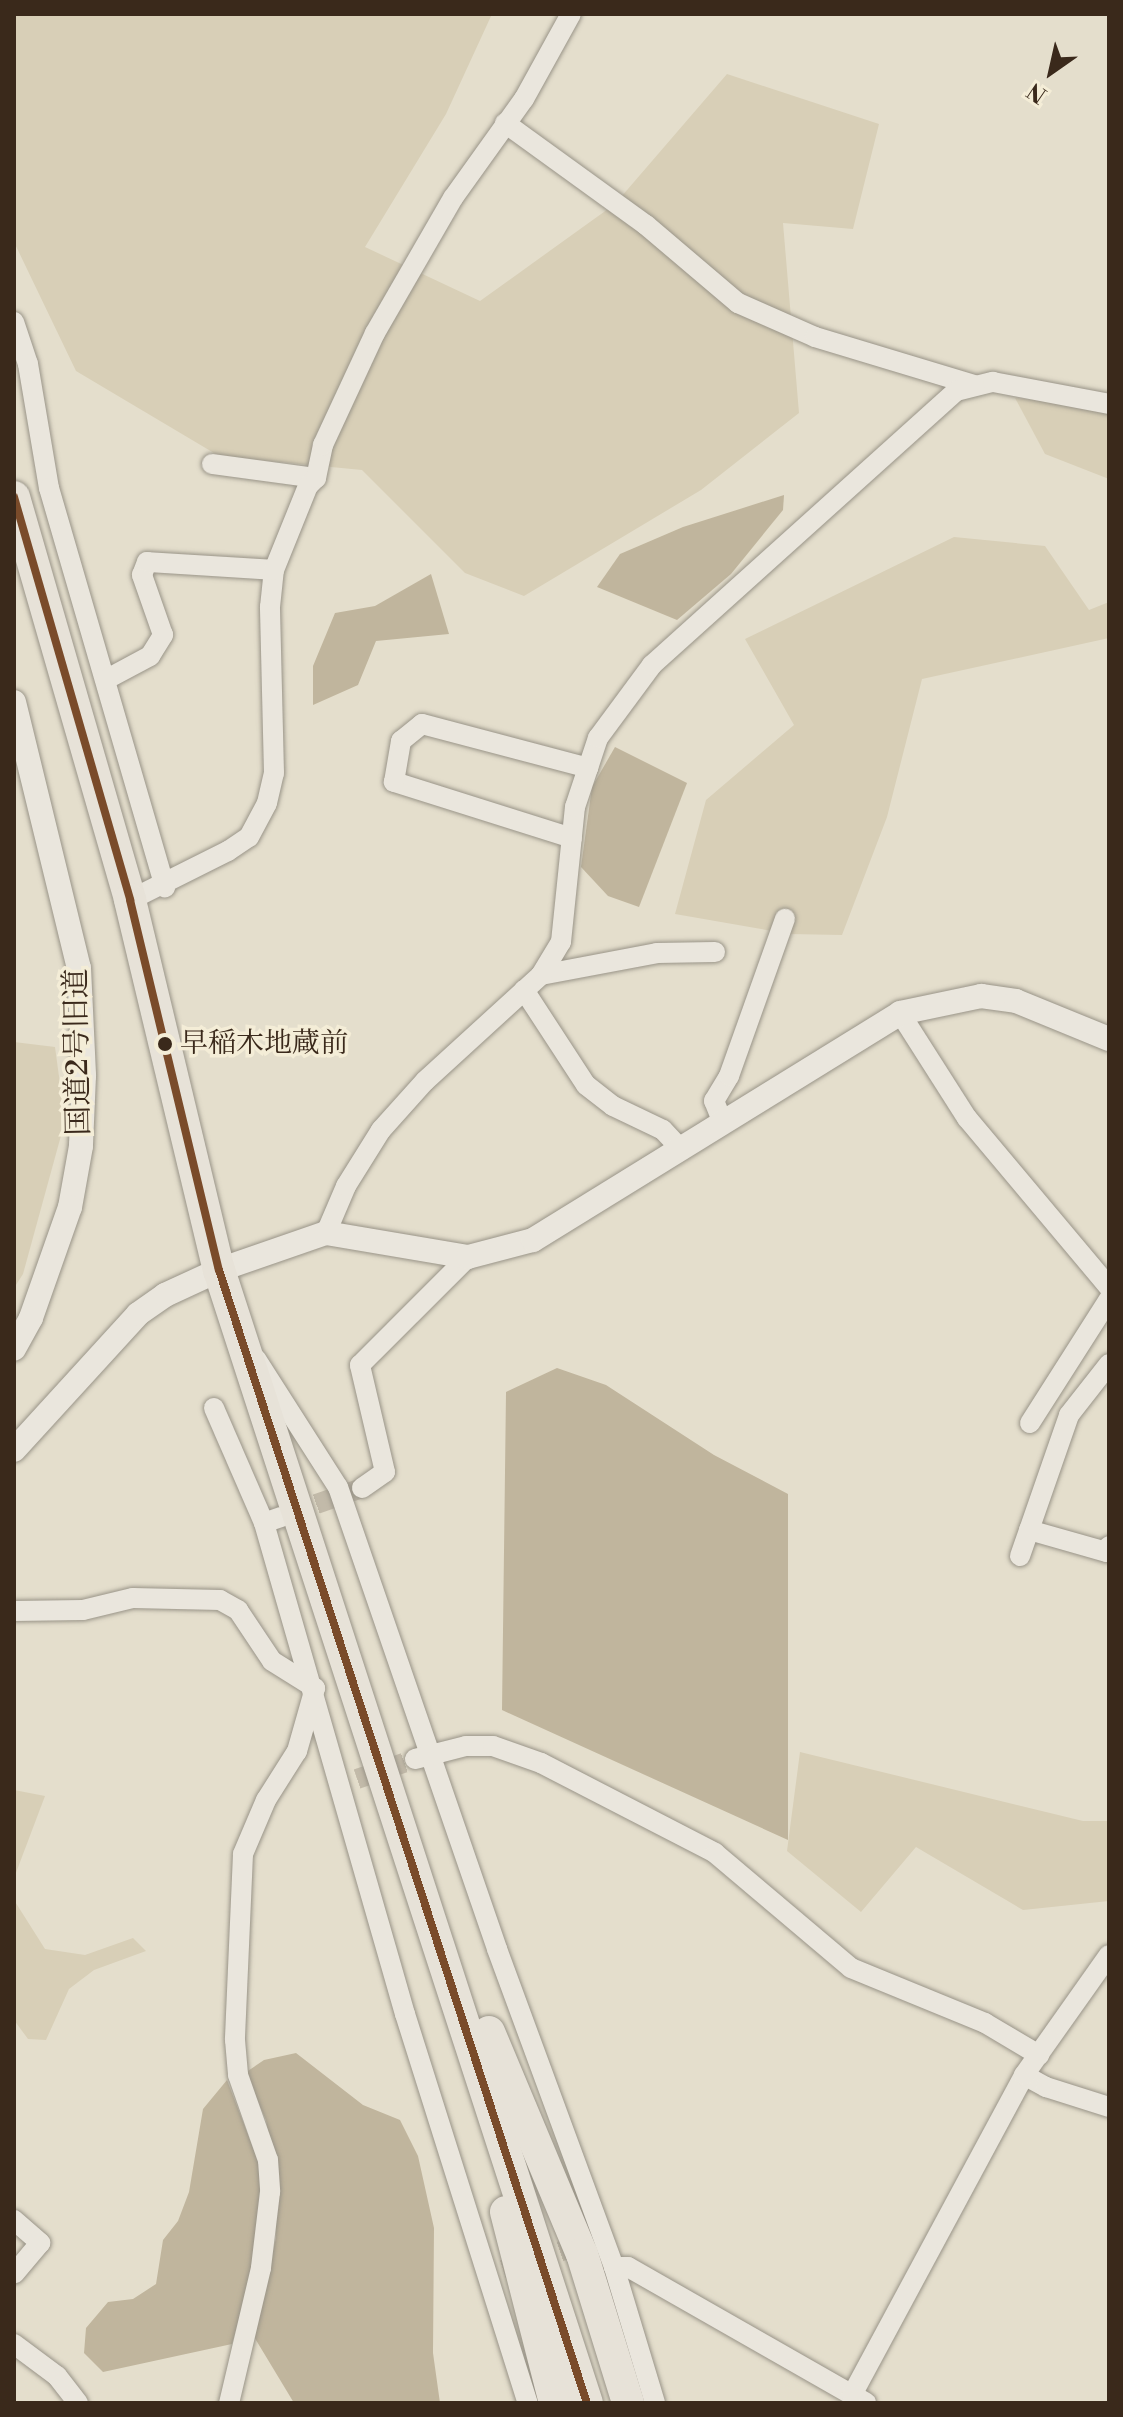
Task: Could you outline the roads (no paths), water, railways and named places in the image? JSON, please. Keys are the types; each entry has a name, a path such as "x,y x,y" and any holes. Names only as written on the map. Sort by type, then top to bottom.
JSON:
{"highway":[{"path":"14,497 130,900 219,1270 411,1849 587,2403"},
{"path":"411,1849 582,2254 628,2403"},
{"path":"484,2077 483,2122 555,2403"}],"street":[{"path":"130,900 165,887 249,837 267,803 274,773 274,570 308,486 316,478 323,445 375,333 453,198 505,123 571,14"},
{"path":"505,123 646,225 738,303 815,337 974,385 1005,384 1109,404"},
{"path":"14,322 28,364 49,488 165,887"},
{"path":"326,1233 346,1186 381,1130 425,1081 541,975 561,942 572,838 588,768 608,723 680,635 945,400 974,385"},
{"path":"212,464 316,478"},
{"path":"107,679 150,656 163,635 142,575 147,562 274,570"},
{"name":"国道2号旧道","path":"14,702 79,968 84,1076 81,1146 70,1207 31,1318 14,1349"},
{"path":"572,838 394,782 401,741 422,724 588,768"},
{"path":"723,1123 714,1101 729,1076 785,919"},
{"path":"541,975 657,953 715,952"},
{"path":"524,990 586,1085 613,1106 663,1130 681,1149"},
{"path":"14,1450 138,1314 219,1270 326,1233 468,1257 533,1240 900,1013 981,996 1016,1001 1109,1039"},
{"path":"900,1013 967,1118 1109,1287"},
{"path":"362,1488 385,1472 360,1365 468,1257"},
{"path":"1030,1423 1109,1299"},
{"path":"244,1343 282,1393 338,1487 423,1758 597,2239 614,2267 655,2403"},
{"path":"1020,1556 1069,1415 1109,1364"},
{"path":"214,1408 272,1520 315,1688 350,1782 405,2014 494,2273 528,2403"},
{"path":"1029,1530 1107,1552 1109,1546"},
{"path":"14,1611 83,1610 133,1598 220,1600 238,1610 272,1661 315,1688"},
{"path":"229,2403 261,2268 270,2192 268,2160 238,2075 235,2040 243,1854 266,1800 297,1751 315,1688"},
{"path":"423,1758 466,1746 493,1746 541,1763 715,1853 851,1968 985,2023 1039,2055"},
{"path":"614,2267 628,2267 859,2399 1024,2075 1109,1955"},
{"path":"1024,2075 1046,2087 1109,2107"},
{"path":"14,2220 40,2243 14,2274"},
{"path":"14,2344 57,2376 78,2403"}],"tunnel":[{"path":"288,1514 362,1488"},
{"path":"357,1779 415,1759"},
{"path":"503,2270 586,2243"}],"place":[{"name":"早稲木地蔵前","path":"165,1044"}]}
